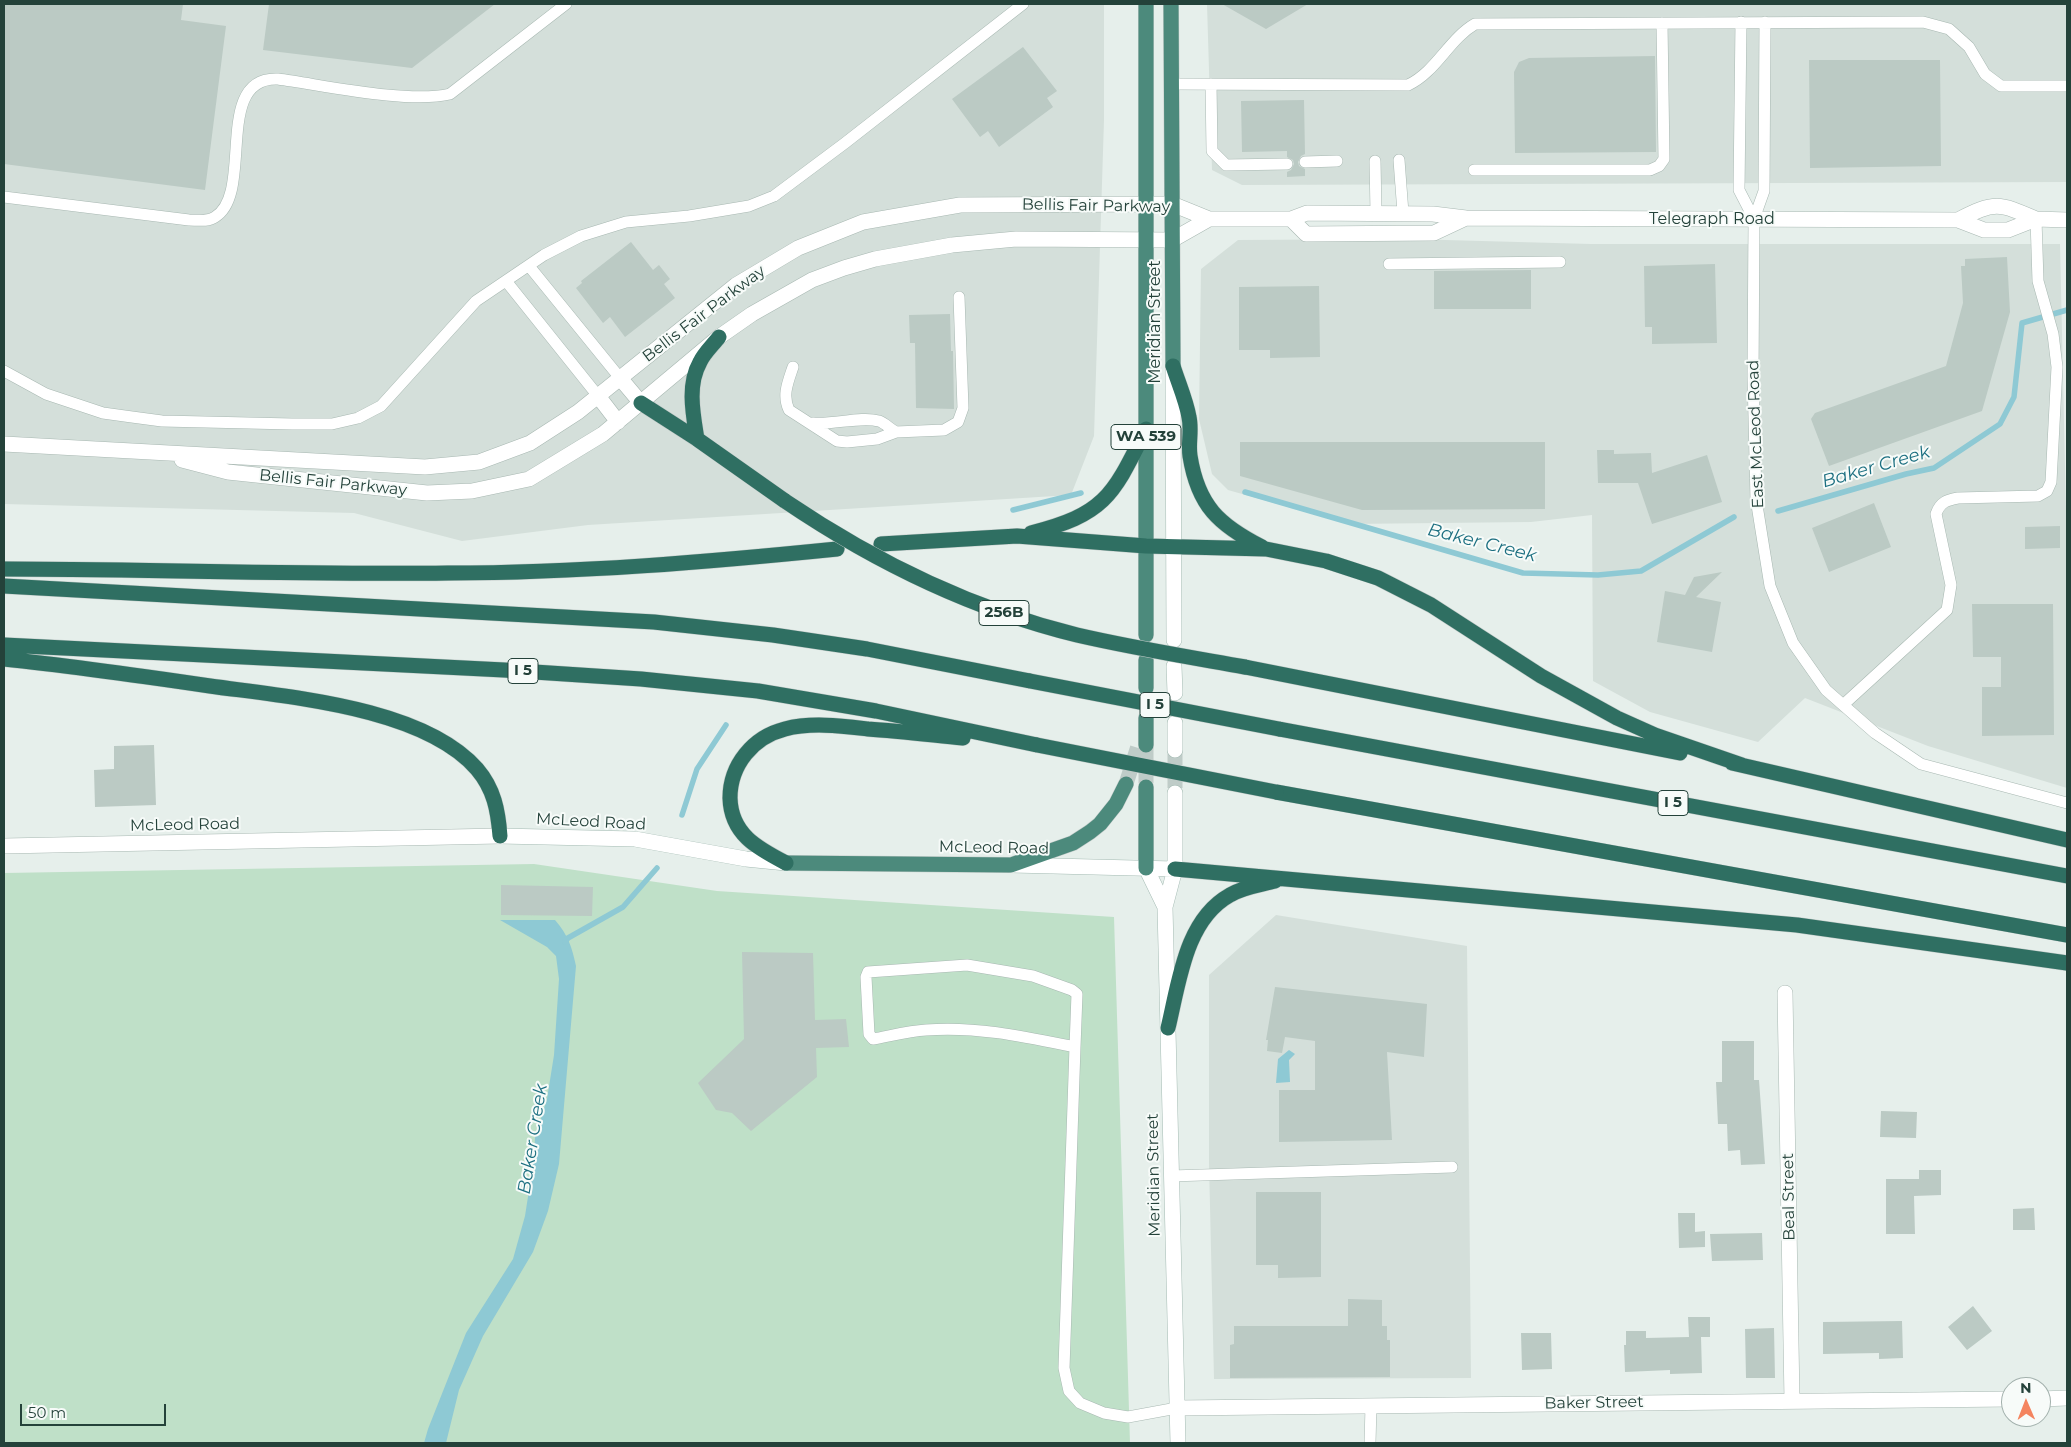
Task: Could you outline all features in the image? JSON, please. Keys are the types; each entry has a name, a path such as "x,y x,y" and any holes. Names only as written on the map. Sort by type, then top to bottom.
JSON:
{"highway":[{"name":"Meridian Street","path":"1146,4 1146,634"},
{"name":"Meridian Street","path":"1171,4 1173,366"},
{"path":"698,439 692,412 695,373 700,360 719,337"},
{"path":"1173,366 1189,418 1190,455 1200,494 1212,513 1226,527 1266,549"},
{"name":"256B","path":"640,403 698,439 826,529 891,566 983,606 1076,634 1742,765"},
{"path":"1017,536 1062,525 1094,508 1120,480 1146,429"},
{"path":"881,544 1017,536 1146,546 1266,549 1326,561 1378,578 1431,605 1541,676 1617,718 1655,735 1742,765 2067,840"},
{"path":"4,569 494,572 749,557 837,549"},
{"name":"I 5","path":"4,586 654,622 772,635 858,648 1279,729 2067,876"},
{"name":"I 5","path":"4,645 504,670 758,691 876,710 1037,745 1276,792 2067,935"},
{"path":"4,659 121,673 295,698 346,707 382,716 439,740 476,768 488,783 494,797 498,811 500,836"},
{"path":"1146,660 1146,688"},
{"path":"1142,744 1146,718"},
{"path":"786,863 756,848 745,838 737,826 730,807 730,790 741,758 765,736 785,729 818,726 1037,745"},
{"path":"1011,865 1073,843 1090,832 1110,810 1126,784"},
{"name":"Meridian Street","path":"1146,787 1146,868"},
{"name":"McLeod Road","path":"786,863 1011,865"},
{"path":"1175,869 1797,925 2067,963"},
{"path":"1168,1028 1187,952 1195,932 1206,917 1218,903 1230,895 1285,878"}],"street":[{"name":"Bellis Fair Parkway","path":"4,444 152,453 303,458 425,467 479,462 530,443 598,396 736,285 798,248 863,222 960,205 1172,204 1209,219"},
{"name":"Telegraph Road","path":"1958,220 1984,207 2007,207 2036,219 2067,220"},
{"name":"Telegraph Road","path":"1209,219 1291,219 1307,213 1376,213 1433,214 1466,218 1958,220 1984,230 2008,230 2036,219"},
{"name":"Telegraph Road","path":"1291,219 1306,234 1315,234 1434,233 1466,218"},
{"name":"Bellis Fair Parkway","path":"152,453 228,472 427,493 472,491 529,479 603,434 719,337 773,301 812,280 875,259 952,245 1016,239 1172,240 1209,219"},
{"name":"Meridian Street","path":"1173,366 1174,640"},
{"path":"620,378 640,403"},
{"path":"598,396 618,422"},
{"path":"1174,666 1175,693"},
{"path":"1175,723 1175,750"},
{"name":"Meridian Street","path":"1175,793 1175,869 1165,907 1178,1443"},
{"name":"McLeod Road","path":"4,846 500,836 635,839 746,859 786,863"},
{"name":"McLeod Road","path":"1011,865 1175,869"},
{"name":"Meridian Street","path":"1146,868 1165,907"},
{"name":"Beal Street","path":"1785,993 1792,1401"},
{"path":"2051,1399 2067,1398"},
{"name":"Baker Street","path":"1177,1408 2001,1399"}],"lane":[{"path":"4,197 206,220 216,217 229,198 242,108 251,88 258,81 267,78 278,78 366,91 435,98 450,94 566,4"},
{"path":"4,371 46,394 103,413 162,421 332,424 358,418 381,406 476,301 529,266 563,245 595,230 635,221 689,216 749,206 774,196 845,144 1023,4"},
{"path":"1741,22 1740,190 1754,219"},
{"path":"1754,219 1764,191 1765,22"},
{"path":"1171,84 1408,86 1419,80 1463,31 1475,24 1923,22 1949,29 1969,47 1985,74 2001,86 2067,86"},
{"path":"1474,170 1650,170 1659,166 1664,159 1662,23"},
{"path":"1211,84 1212,151 1226,165 1287,164"},
{"path":"1399,160 1403,214"},
{"path":"1305,162 1337,161"},
{"path":"1375,161 1376,213"},
{"name":"East McLeod Road","path":"1754,219 1753,376 1756,499 1770,586 1793,643 1826,690 1875,733 1921,764 2067,803"},
{"path":"1843,705 1947,610 1951,585 1936,514 1938,507 1947,500 1958,498 2038,496 2047,491 2052,482 2057,367 2053,334 2038,282 2036,219"},
{"path":"1389,264 1560,262"},
{"path":"529,266 620,378"},
{"path":"506,281 598,396"},
{"path":"793,367 785,393 786,403 790,410 837,441 877,439 896,432 944,430 958,422 963,408 959,297"},
{"path":"811,423 826,425 869,420 883,423 896,432"},
{"path":"1076,1047 1003,1032 955,1029 925,1030 873,1039 869,1034 866,977 868,972 967,965 1033,976 1072,990 1077,994 1076,1047 1064,1368 1068,1391 1080,1403 1104,1413 1128,1417 1177,1408"},
{"path":"1171,1176 1452,1167"},
{"path":"1370,1406 1370,1443"}],"shaded area":[{"path":"4,4 1104,4 1104,120 1094,436 1071,495 588,525 462,541 354,513 4,504"},
{"path":"1207,4 2067,4 2067,182 1242,185 1212,170"},
{"path":"1409,239 1591,244 2060,244 2067,555 2067,788 1928,746 1805,698 1758,742 1650,712 1593,681 1592,515 1531,522 1348,524 1228,490 1212,474 1199,419 1201,269 1238,240"},
{"path":"1276,915 1467,946 1471,1378 1214,1379 1209,1163 1209,975"}],"green space":[{"path":"534,864 717,891 1114,917 1130,1443 4,1443 4,873"}],"water":[{"path":"500,920 555,920 566,936 576,966 559,1164 548,1211 533,1252 483,1336 459,1390 446,1443 424,1443 466,1333 513,1259 525,1216 534,1158 535,1138 547,1099 554,1055 559,979 556,956 547,947"},
{"path":"1289,1050 1295,1054 1289,1060 1290,1082 1276,1083 1278,1059"}],"building":[{"path":"4,4 183,4 181,20 226,26 205,190 4,164"},
{"path":"269,4 495,4 412,68 263,50"},
{"path":"1222,4 1308,4 1266,29"},
{"path":"1023,47 1057,91 1047,98 1053,107 999,147 988,131 980,137 952,99"},
{"path":"1655,56 1656,152 1515,153 1514,72 1519,62 1529,58"},
{"path":"1809,60 1940,60 1941,166 1810,168"},
{"path":"1304,100 1305,154 1301,156 1298,162 1299,166 1305,169 1305,176 1287,177 1287,172 1291,170 1294,164 1293,160 1287,157 1287,151 1242,152 1241,101"},
{"path":"631,242 653,270 659,265 670,279 664,284 675,298 625,337 610,317 603,323 576,288 582,283 581,281"},
{"path":"2007,257 2010,312 1982,411 1829,466 1811,419 1815,413 1946,366 1963,303 1961,266 1965,266 1965,259"},
{"path":"1715,264 1717,343 1652,344 1652,327 1645,327 1644,266"},
{"path":"1531,270 1531,309 1434,309 1434,271"},
{"path":"1319,286 1320,357 1270,358 1270,350 1239,350 1239,287"},
{"path":"950,314 954,409 916,408 915,343 910,343 909,315"},
{"path":"1240,442 1545,442 1545,509 1362,510 1240,476"},
{"path":"1597,450 1614,450 1614,454 1651,453 1652,473 1707,455 1722,502 1652,524 1638,483 1598,483"},
{"path":"1874,503 1891,547 1829,572 1812,528"},
{"path":"2060,526 2060,548 2025,549 2025,527"},
{"path":"1722,572 1696,597 1721,602 1712,652 1657,642 1665,591 1685,595 1694,577"},
{"path":"1972,604 2053,604 2054,735 1982,736 1982,687 2001,687 2001,657 1973,657"},
{"path":"154,745 156,805 95,807 94,770 114,769 114,746"},
{"path":"501,885 593,887 592,916 501,915"},
{"path":"742,952 813,953 815,1020 846,1019 849,1047 816,1048 817,1077 751,1131 732,1113 716,1110 698,1083 744,1039"},
{"path":"1275,987 1427,1004 1424,1057 1387,1052 1392,1140 1279,1142 1279,1090 1315,1090 1315,1041 1285,1037 1282,1053 1267,1051 1268,1040 1266,1040"},
{"path":"1722,1041 1754,1041 1754,1080 1759,1080 1765,1164 1741,1165 1740,1150 1728,1151 1727,1124 1718,1124 1716,1082 1722,1082"},
{"path":"1881,1111 1917,1112 1916,1138 1880,1137"},
{"path":"1919,1170 1941,1170 1941,1195 1914,1196 1915,1234 1886,1234 1886,1179 1919,1179"},
{"path":"1256,1192 1321,1192 1321,1277 1278,1278 1278,1265 1256,1265"},
{"path":"2034,1208 2035,1230 2013,1230 2013,1209"},
{"path":"1678,1213 1695,1213 1695,1232 1705,1231 1705,1247 1679,1248"},
{"path":"1762,1233 1763,1260 1712,1261 1710,1234"},
{"path":"1348,1299 1382,1300 1382,1326 1387,1326 1387,1340 1390,1340 1390,1377 1230,1378 1230,1345 1234,1344 1234,1326 1348,1326"},
{"path":"1973,1306 1992,1331 1967,1350 1948,1327"},
{"path":"1688,1317 1710,1317 1710,1337 1701,1337 1702,1373 1670,1374 1670,1370 1625,1372 1624,1345 1626,1345 1626,1331 1646,1331 1646,1338 1689,1337"},
{"path":"1902,1321 1903,1358 1879,1359 1879,1353 1823,1354 1823,1322"},
{"path":"1774,1328 1775,1378 1746,1378 1745,1329"},
{"path":"1521,1333 1551,1333 1552,1369 1522,1370"}],"waterway":[{"name":"Baker Creek","path":"1778,511 1906,474 1934,468 2000,424 2014,397 2022,323 2067,310"},
{"name":"Baker Creek","path":"1245,492 1523,573 1598,575 1641,571 1734,517"},
{"name":"Baker Creek","path":"1013,510 1081,493"},
{"name":"Baker Creek","path":"682,815 697,769 726,725"},
{"name":"Baker Creek","path":"565,942 568,938 623,907 657,868"}],"tunnel":[{"path":"1126,784 1139,743"},
{"path":"1146,745 1146,787"},
{"path":"1175,750 1175,793"}]}
